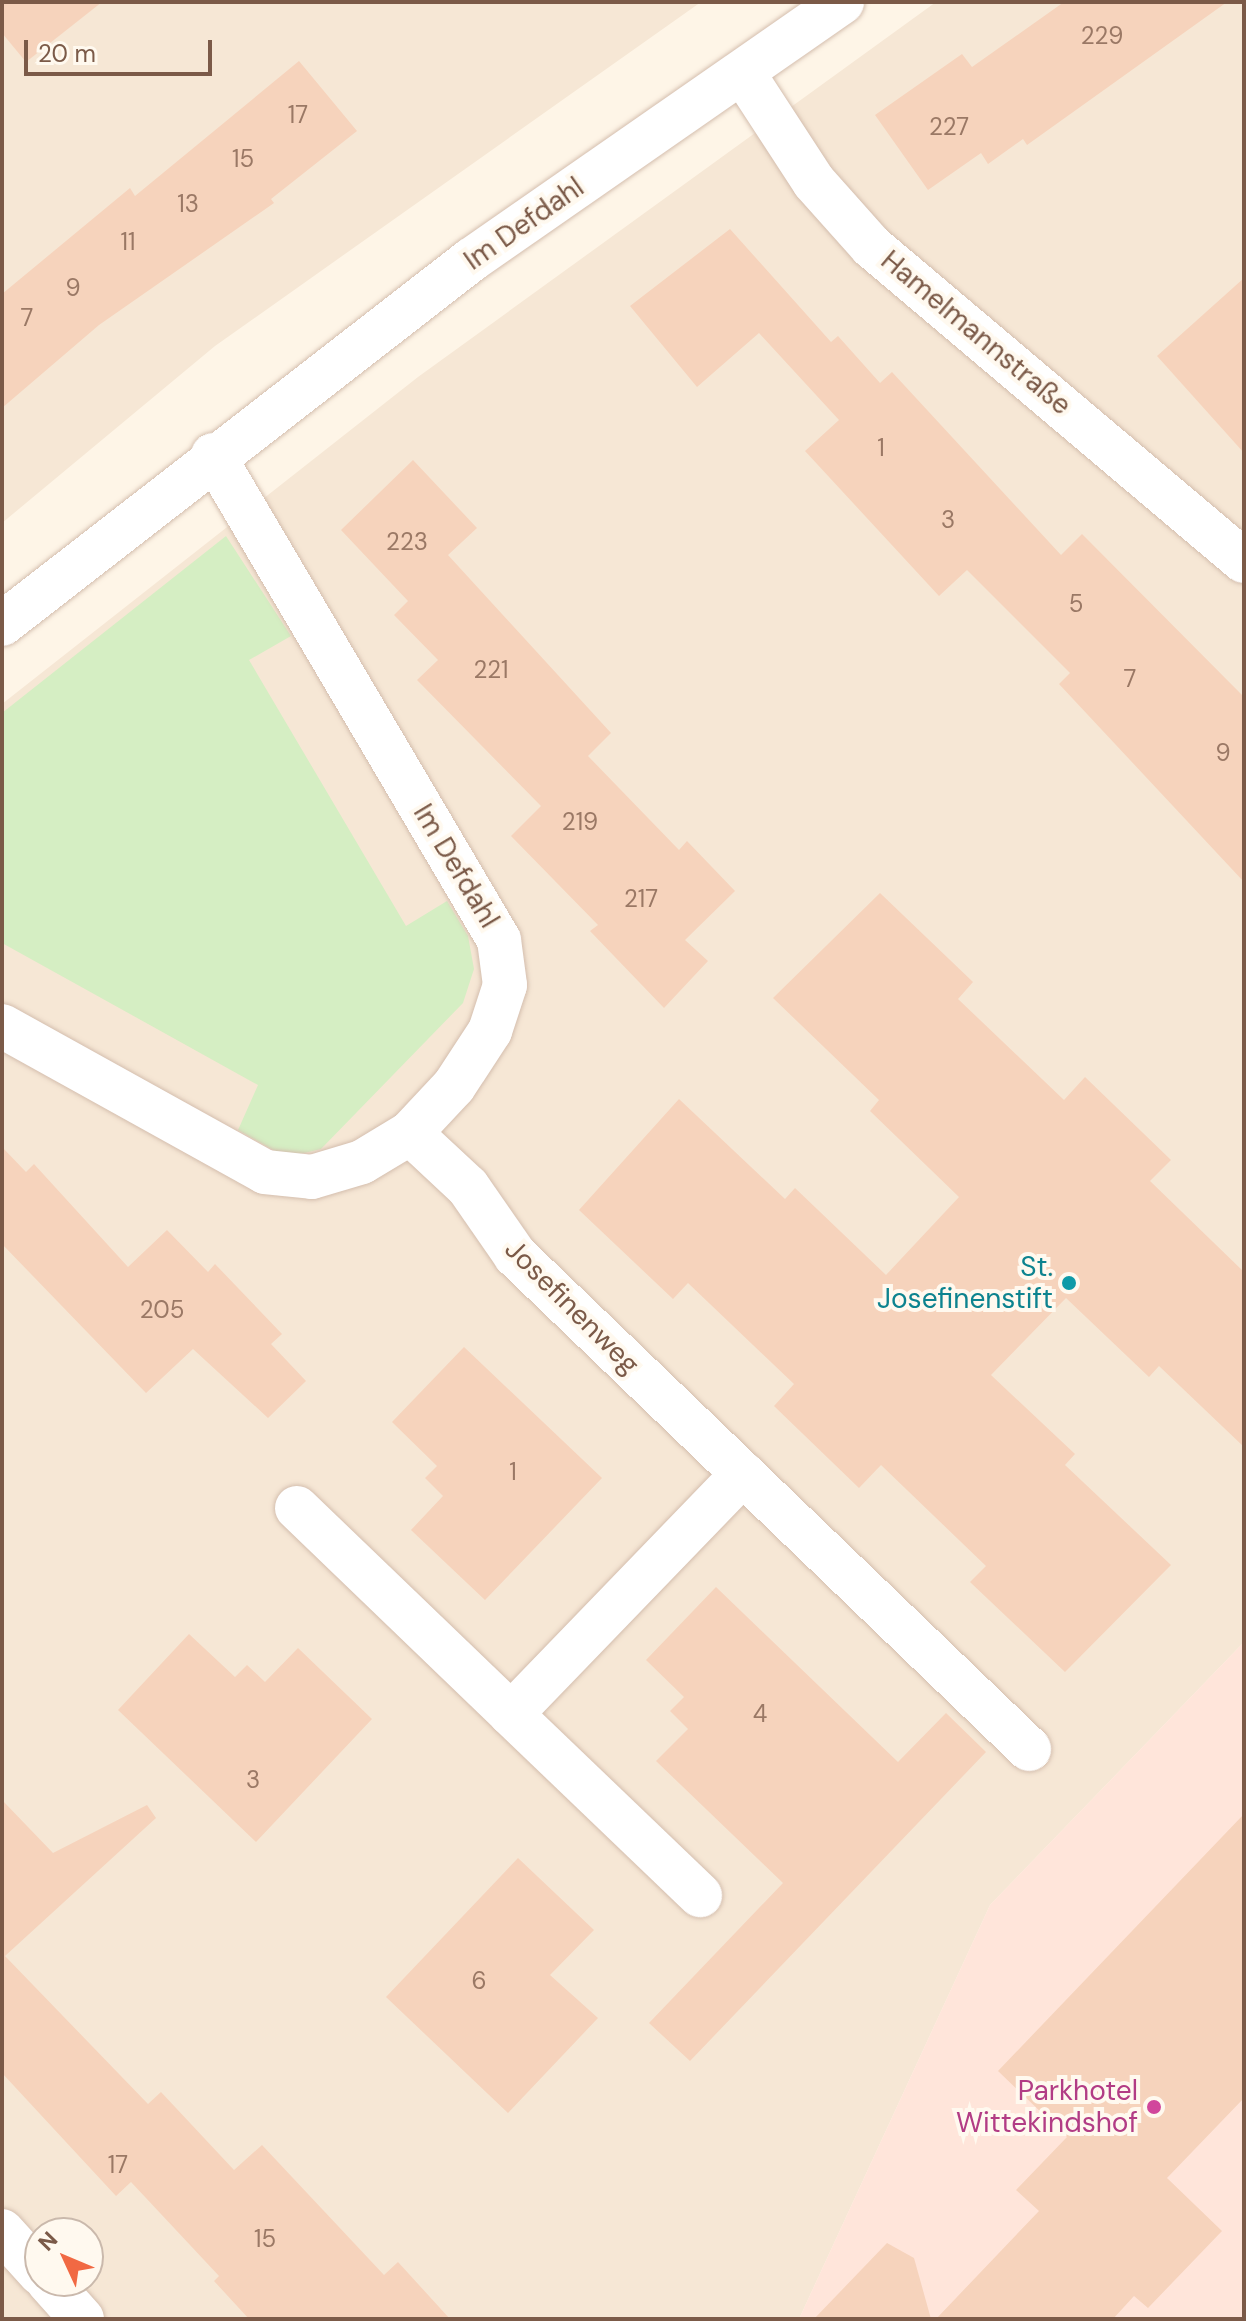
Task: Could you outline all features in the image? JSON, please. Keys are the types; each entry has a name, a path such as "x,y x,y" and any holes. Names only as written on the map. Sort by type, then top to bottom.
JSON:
{"street":[{"name":"Im Defdahl","path":"2,624 213,455 471,260 743,73 837,4"},
{"name":"Hamelmannstraße","path":"743,73 814,182 871,246 1244,561"},
{"name":"Im Defdahl","path":"2,1026 265,1172 312,1177 362,1162 410,1133 454,1086 490,1031 505,985 499,940 213,455"},
{"name":"Josefinenweg","path":"410,1133 468,1187 515,1255 1029,1749"},
{"path":"511,1714 743,1474"},
{"path":"297,1508 700,1895"},
{"path":"2,2231 24,2255"},
{"path":"62,2297 82,2319"}],"shaded area":[{"path":"2,2 701,2 215,346 2,523"},
{"path":"936,2 1244,2 1244,1642 990,1905 799,2319 2,2319 2,704 418,377"},
{"path":"1244,1642 1244,2319 799,2319 990,1905"}],"green space":[{"path":"226,536 291,636 249,660 406,926 447,901 468,936 474,969 463,1003 321,1149 300,1154 275,1151 238,1130 258,1085 2,943 2,713"}],"building":[{"path":"2,2 102,2 26,62 2,33"},
{"path":"1064,2 1227,2 1027,145 1023,139 988,164 981,153 928,190 875,115 962,54 972,67"},
{"path":"299,61 357,131 271,199 274,203 99,325 2,408 2,294 130,188 135,196"},
{"path":"730,229 831,342 838,336 880,383 892,372 1061,555 1082,534 1244,697 1244,882 1059,684 1070,673 967,570 939,596 805,451 839,420 759,333 697,387 630,306"},
{"path":"1244,278 1244,453 1157,356"},
{"path":"413,460 477,528 448,555 611,733 588,756 679,850 687,841 735,891 685,940 708,961 664,1008 590,931 598,925 511,836 541,806 417,680 438,660 394,615 408,601 341,530"},
{"name":"St. Josefinenstift","path":"880,893 973,982 958,999 1064,1100 1085,1077 1171,1160 1150,1181 1244,1272 1244,1447 1159,1366 1149,1377 1066,1298 991,1375 1075,1454 1065,1465 1171,1565 1065,1672 970,1582 986,1566 881,1465 859,1488 774,1406 794,1384 688,1283 673,1299 579,1210 679,1099 785,1199 795,1188 886,1275 959,1197 870,1111 879,1100 773,998"},
{"path":"2,1147 26,1172 34,1164 128,1267 167,1230 208,1272 215,1264 282,1334 271,1344 306,1381 268,1418 193,1349 146,1393 2,1244"},
{"path":"464,1347 602,1478 485,1600 411,1530 443,1496 425,1478 437,1466 392,1422"},
{"path":"716,1587 898,1762 946,1713 986,1752 690,2061 649,2023 783,1883 656,1761 688,1729 670,1711 684,1697 646,1660"},
{"path":"189,1634 235,1677 247,1665 265,1682 298,1648 372,1719 256,1842 118,1710"},
{"path":"2,1800 53,1853 147,1805 156,1818 5,1956 148,2104 161,2092 234,2170 262,2145 384,2275 398,2262 450,2319 249,2319 214,2281 219,2276 131,2182 116,2196 2,2073"},
{"path":"1244,1814 1244,2098 1167,2178 1222,2231 1148,2308 1134,2296 1113,2319 936,2319 1039,2211 1016,2190 1067,2137 998,2071"},
{"path":"518,1858 594,1930 550,1975 598,2018 508,2113 386,1997"},
{"path":"887,2243 914,2258 931,2319 814,2319"}],"place":[{"name":"St. Josefinenstift","path":"1069,1283"},
{"name":"Parkhotel Wittekindshof","path":"1154,2107"}]}
